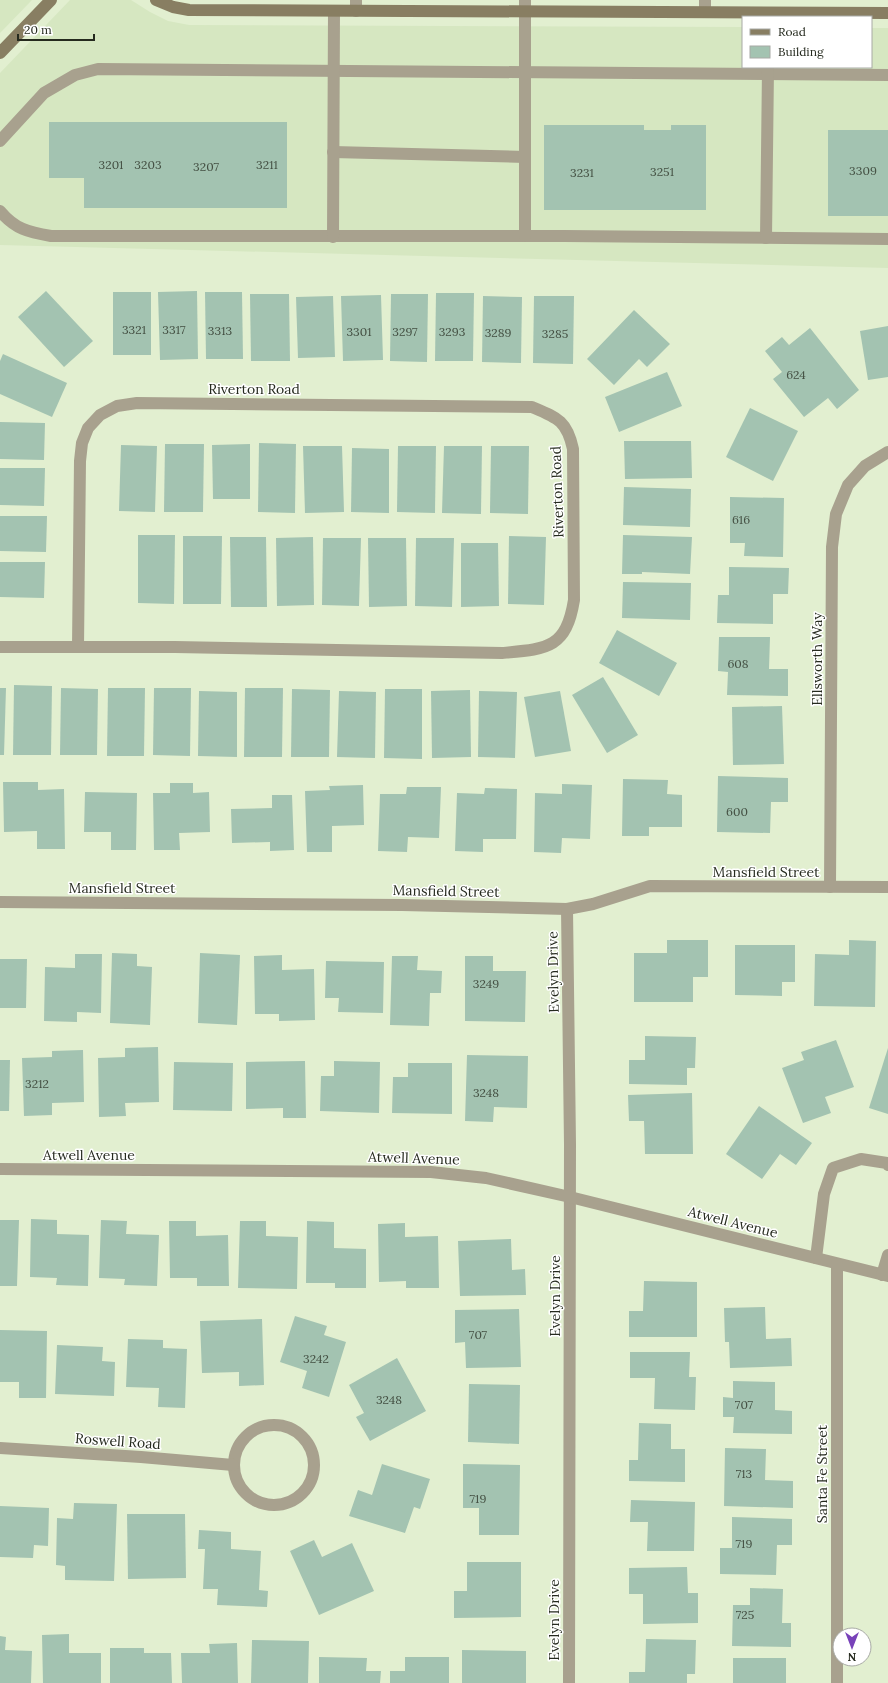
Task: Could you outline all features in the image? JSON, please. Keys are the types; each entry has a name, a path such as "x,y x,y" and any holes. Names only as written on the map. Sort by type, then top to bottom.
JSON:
{"street":[{"path":"0,53 51,0"},
{"path":"156,0 173,7 189,10 334,11 356,5 705,6 768,14 888,13"},
{"path":"525,6 525,236"},
{"path":"333,237 334,11"},
{"path":"0,140 44,93 75,75 98,69 526,73 768,71 888,75"},
{"path":"766,238 768,71"},
{"path":"333,152 525,156"},
{"path":"0,211 8,221 26,231 51,236 525,236 888,239"},
{"name":"Riverton Road","path":"0,647 78,647 191,647 502,653 539,650 555,642 565,632 571,618 574,600 573,449 570,433 560,421 549,414 532,407 145,403 117,406 100,415 88,428 82,443 80,461 78,647"},
{"name":"Ellsworth Way","path":"830,887 832,547 836,514 848,485 865,466 888,452"},
{"name":"Mansfield Street","path":"0,902 394,904 567,909 593,904 650,886 888,887"},
{"name":"Evelyn Drive","path":"567,909 570,1197 569,1683"},
{"path":"816,1258 824,1194 833,1168 861,1159 887,1163 888,1165"},
{"name":"Atwell Avenue","path":"0,1169 431,1172 486,1178 570,1197 885,1275 888,1255"},
{"name":"Santa Fe Street","path":"837,1264 837,1683"},
{"path":"274,1425 286,1427 298,1433 307,1442 312,1453 314,1466 312,1479 304,1492 294,1500 287,1503 280,1505 266,1505 253,1500 242,1491 235,1479 233,1465 235,1453 241,1441 250,1433 261,1427 274,1425"},
{"name":"Roswell Road","path":"0,1448 141,1457 233,1465"}],"shaded area":[{"path":"0,0 32,0 0,33"},
{"path":"70,0 131,0 168,21 189,25 742,27 742,68 872,68 872,28 888,28 888,268 0,245 0,73"}],"building":[{"path":"49,122 287,122 287,208 84,208 84,178 49,178"},
{"path":"544,125 644,125 644,130 671,130 671,125 706,125 706,210 544,210"},
{"path":"828,130 888,130 888,216 828,216"},
{"path":"46,291 93,341 64,367 18,317"},
{"path":"197,291 198,359 160,360 158,292"},
{"path":"113,292 151,292 151,355 113,355"},
{"path":"205,292 242,292 243,359 206,359"},
{"path":"436,293 474,293 473,361 435,361"},
{"path":"250,294 289,294 290,361 251,361"},
{"path":"391,294 428,294 427,362 390,361"},
{"path":"381,295 383,360 343,361 341,296"},
{"path":"333,296 335,357 298,358 296,297"},
{"path":"483,296 522,297 521,363 482,362"},
{"path":"534,296 574,296 573,364 533,363"},
{"path":"634,310 670,344 647,367 639,359 614,385 587,359"},
{"path":"888,326 888,377 868,380 860,331"},
{"path":"810,328 859,390 837,409 828,398 804,417 773,379 782,372 765,351 782,337 789,345"},
{"path":"3,354 67,383 52,417 0,394 0,361"},
{"path":"667,372 682,406 619,432 605,397"},
{"path":"750,408 798,431 773,481 726,457"},
{"path":"0,422 45,423 44,460 0,459"},
{"path":"624,441 691,441 692,478 625,479"},
{"path":"259,443 296,444 295,513 258,512"},
{"path":"165,444 204,444 203,512 164,512"},
{"path":"250,444 250,499 213,499 212,445"},
{"path":"121,445 157,446 155,512 119,511"},
{"path":"303,446 342,446 344,512 305,513"},
{"path":"398,446 436,446 435,513 397,512"},
{"path":"444,446 482,446 481,514 442,513"},
{"path":"491,446 529,446 528,514 490,513"},
{"path":"352,448 389,449 389,513 351,512"},
{"path":"0,468 45,468 44,506 0,505"},
{"path":"624,487 691,489 690,527 623,525"},
{"path":"730,497 784,498 783,557 744,556 745,543 730,543"},
{"path":"0,516 47,516 46,552 0,551"},
{"path":"138,535 175,535 174,604 138,603"},
{"path":"623,535 692,537 690,574 642,572 642,574 622,574"},
{"path":"183,536 222,536 221,604 183,604"},
{"path":"509,536 546,537 544,605 508,604"},
{"path":"230,537 266,537 267,607 231,607"},
{"path":"313,537 314,605 277,606 276,538"},
{"path":"323,538 361,538 359,606 322,605"},
{"path":"368,538 406,538 407,606 369,607"},
{"path":"416,538 454,538 452,607 415,606"},
{"path":"461,543 498,543 499,606 461,607"},
{"path":"0,562 45,562 44,598 0,597"},
{"path":"729,567 789,568 788,594 773,594 773,624 717,623 718,595 729,595"},
{"path":"623,582 691,583 690,620 622,618"},
{"path":"617,630 677,663 659,696 599,663"},
{"path":"719,637 770,637 769,669 788,669 788,696 727,695 728,672 718,671"},
{"path":"603,677 638,735 607,753 572,695"},
{"path":"14,685 52,686 51,755 13,755"},
{"path":"0,688 6,688 4,755 0,755"},
{"path":"61,688 98,689 97,755 60,755"},
{"path":"108,688 145,688 144,756 107,756"},
{"path":"154,688 191,688 190,756 153,755"},
{"path":"245,688 283,688 282,757 244,757"},
{"path":"292,689 330,690 329,757 291,757"},
{"path":"385,689 422,689 422,759 384,758"},
{"path":"470,690 471,757 432,758 431,691"},
{"path":"199,691 237,692 237,757 198,756"},
{"path":"339,691 376,692 375,758 337,757"},
{"path":"479,691 517,692 515,758 478,757"},
{"path":"560,691 571,751 535,757 524,697"},
{"path":"782,706 784,764 733,765 732,707"},
{"path":"718,776 788,778 788,802 771,802 770,833 717,832"},
{"path":"623,779 668,780 667,794 682,795 682,827 649,827 649,836 622,836"},
{"path":"3,782 38,782 38,790 64,789 65,849 37,849 37,831 4,832"},
{"path":"170,783 193,783 193,793 209,792 210,832 179,833 180,850 154,850 153,793 170,793"},
{"path":"562,784 592,785 590,839 562,838 561,853 534,852 535,793 562,794"},
{"path":"363,785 364,825 332,826 332,852 307,852 305,791 330,790 329,786"},
{"path":"407,787 441,787 439,838 408,837 407,852 378,851 380,794 406,794"},
{"path":"485,788 517,789 516,839 483,839 483,852 455,851 457,793 484,794"},
{"path":"85,792 137,793 136,850 111,850 111,832 84,832"},
{"path":"272,795 292,795 294,850 270,851 270,842 232,843 231,809 272,808"},
{"path":"667,940 708,940 708,977 693,977 693,1002 634,1002 634,953 667,953"},
{"path":"849,940 876,941 875,1007 814,1006 815,954 849,955"},
{"path":"735,945 795,945 795,982 782,982 782,996 735,995"},
{"path":"112,953 137,954 137,966 152,967 150,1025 110,1023"},
{"path":"200,953 240,955 237,1025 198,1023"},
{"path":"75,954 102,954 101,1013 77,1012 77,1022 44,1021 45,967 75,968"},
{"path":"282,955 282,970 314,969 315,1020 279,1021 279,1014 255,1014 254,956"},
{"path":"392,956 418,956 417,970 442,971 441,993 430,993 429,1026 390,1025"},
{"path":"465,956 493,956 493,971 526,971 525,1022 465,1021"},
{"path":"0,959 27,959 26,1008 0,1008"},
{"path":"326,961 384,962 383,1013 338,1012 339,998 325,998"},
{"path":"645,1036 696,1037 695,1068 687,1068 687,1085 629,1084 629,1060 645,1060"},
{"path":"836,1040 854,1087 825,1097 831,1113 803,1123 782,1068 804,1060 801,1052"},
{"path":"158,1047 159,1102 125,1103 126,1116 99,1117 98,1058 125,1057 125,1048"},
{"path":"888,1048 888,1114 869,1108"},
{"path":"83,1050 84,1102 52,1103 52,1115 24,1116 22,1058 52,1057 52,1051"},
{"path":"467,1055 528,1056 527,1108 494,1107 493,1122 465,1121"},
{"path":"0,1060 10,1060 9,1111 0,1111"},
{"path":"305,1061 306,1118 283,1118 283,1108 246,1109 246,1062"},
{"path":"334,1061 380,1062 379,1113 320,1111 321,1076 334,1076"},
{"path":"174,1062 233,1063 232,1111 173,1110"},
{"path":"408,1063 452,1063 452,1114 392,1113 393,1077 408,1077"},
{"path":"692,1093 693,1154 645,1154 644,1121 629,1121 628,1095"},
{"path":"759,1106 812,1143 796,1165 780,1154 762,1179 726,1154"},
{"path":"31,1219 57,1220 57,1234 89,1235 88,1286 56,1285 57,1278 30,1277"},
{"path":"0,1220 19,1220 17,1286 0,1286"},
{"path":"101,1220 127,1221 126,1234 159,1235 157,1286 124,1285 125,1279 99,1278"},
{"path":"169,1221 196,1221 196,1236 228,1235 229,1286 197,1286 197,1278 170,1278"},
{"path":"240,1221 266,1221 266,1236 298,1237 297,1289 238,1288"},
{"path":"307,1221 334,1222 334,1248 366,1249 366,1288 335,1288 335,1283 306,1283"},
{"path":"405,1223 405,1237 438,1236 439,1288 406,1288 406,1281 379,1282 378,1224"},
{"path":"511,1239 512,1270 525,1269 526,1295 460,1296 458,1241"},
{"path":"644,1281 697,1282 697,1337 629,1337 629,1311 643,1311"},
{"path":"765,1307 766,1339 791,1338 792,1366 730,1368 729,1342 725,1342 724,1308"},
{"path":"519,1309 521,1367 466,1368 465,1342 455,1343 455,1310"},
{"path":"295,1316 327,1326 324,1335 346,1342 329,1397 302,1388 307,1371 280,1362"},
{"path":"262,1319 264,1385 239,1386 239,1372 202,1373 200,1321"},
{"path":"0,1330 47,1331 46,1398 19,1398 19,1382 0,1382"},
{"path":"128,1339 163,1340 163,1348 187,1349 185,1408 158,1407 159,1388 126,1387"},
{"path":"57,1345 103,1347 102,1361 115,1362 114,1396 55,1394"},
{"path":"630,1352 690,1352 689,1377 696,1377 695,1410 654,1409 655,1378 630,1378"},
{"path":"397,1358 426,1411 370,1441 356,1417 364,1413 349,1385"},
{"path":"733,1381 775,1382 775,1410 792,1411 792,1434 733,1433 734,1417 723,1417 723,1397 733,1398"},
{"path":"469,1384 520,1385 519,1444 468,1442"},
{"path":"639,1423 671,1424 671,1449 685,1449 685,1482 629,1481 629,1460 638,1460"},
{"path":"725,1448 766,1449 765,1480 793,1481 793,1508 724,1506"},
{"path":"382,1464 430,1479 420,1509 414,1507 405,1533 349,1516 358,1490 372,1495"},
{"path":"463,1464 520,1465 519,1535 479,1535 479,1508 463,1508"},
{"path":"631,1500 695,1502 694,1551 647,1551 648,1522 630,1522"},
{"path":"74,1503 117,1504 114,1581 65,1580 65,1566 56,1565 57,1518 73,1519"},
{"path":"0,1506 49,1508 48,1546 34,1545 33,1558 0,1557"},
{"path":"127,1514 185,1514 186,1578 128,1579"},
{"path":"732,1517 792,1519 792,1545 777,1545 776,1575 720,1574 720,1548 732,1548"},
{"path":"199,1530 231,1532 231,1549 261,1551 259,1590 268,1591 267,1607 217,1605 218,1589 203,1589 205,1549 198,1549"},
{"path":"314,1540 322,1557 352,1543 374,1591 319,1615 290,1551"},
{"path":"467,1562 521,1562 521,1617 454,1618 454,1591 467,1591"},
{"path":"687,1567 688,1593 698,1593 698,1623 643,1624 643,1594 629,1594 629,1568"},
{"path":"750,1588 783,1589 782,1623 791,1623 791,1647 732,1646 733,1605 750,1605"},
{"path":"69,1634 69,1653 101,1653 101,1683 43,1683 42,1635"},
{"path":"0,1636 6,1637 5,1650 32,1651 31,1683 0,1683"},
{"path":"646,1639 696,1640 695,1674 687,1674 687,1683 629,1683 629,1672 645,1672"},
{"path":"252,1640 309,1641 308,1683 251,1683"},
{"path":"237,1643 238,1683 182,1683 181,1653 210,1653 209,1644"},
{"path":"110,1648 144,1648 144,1653 171,1653 172,1683 110,1683"},
{"path":"462,1650 526,1651 526,1683 462,1683"},
{"path":"319,1657 367,1658 366,1671 381,1671 380,1683 319,1683"},
{"path":"405,1657 449,1657 449,1683 390,1683 390,1671 405,1671"},
{"path":"733,1658 786,1658 786,1683 733,1683"}]}
